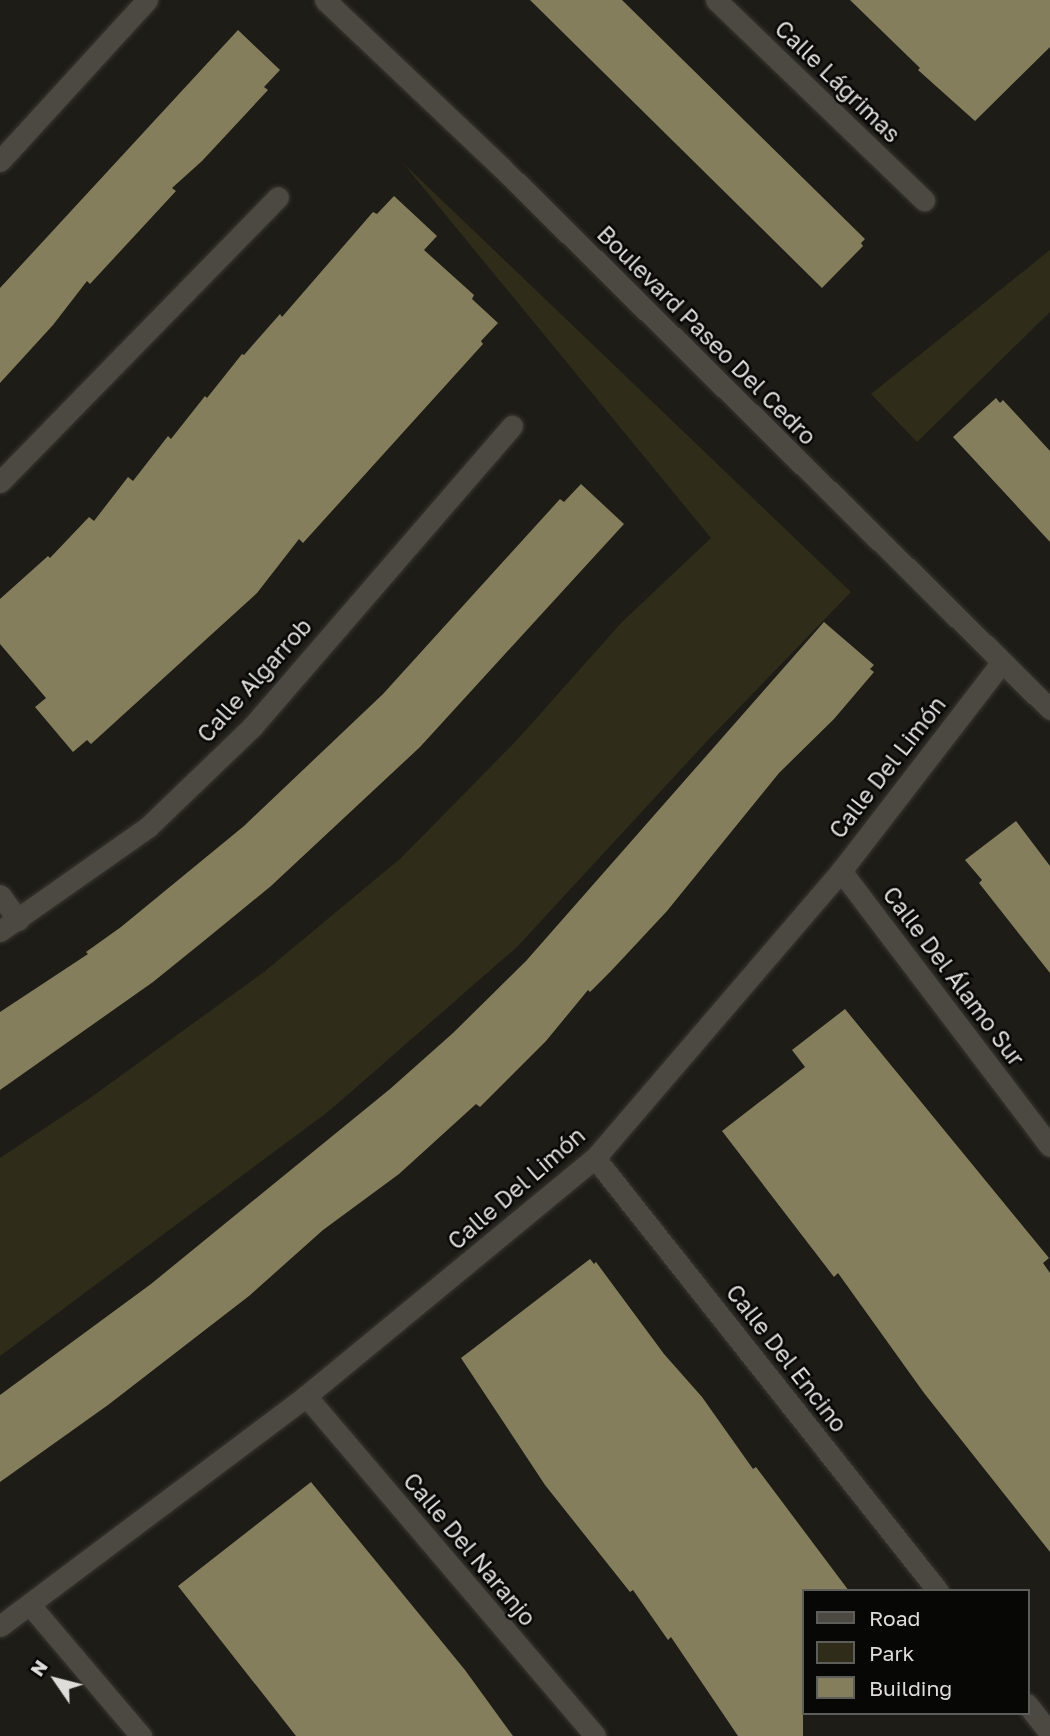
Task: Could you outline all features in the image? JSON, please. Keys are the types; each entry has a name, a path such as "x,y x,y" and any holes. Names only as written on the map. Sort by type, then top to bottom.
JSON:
{"street":[{"path":"0,161 147,0"},
{"name":"Boulevard Paseo Del Cedro","path":"325,0 502,168 1050,709"},
{"name":"Calle Lágrimas","path":"716,0 924,200"},
{"path":"0,482 278,197"},
{"name":"Calle Algarrob","path":"9,925 148,827 252,727 512,426"},
{"name":"Calle Del Limón","path":"0,1626 306,1396 595,1158 841,870 1002,662"},
{"name":"Calle Del Álamo Sur","path":"841,870 1050,1146"},
{"path":"0,895 9,925"},
{"name":"Calle Del Encino","path":"595,1158 935,1589"},
{"name":"Calle Del Naranjo","path":"306,1396 595,1736"},
{"path":"30,1605 141,1736"},
{"path":"1029,1707 1050,1733"}],"green space":[{"path":"403,163 851,592 707,741 517,947 329,1111 0,1356 0,1158 90,1098 264,972 401,858 517,740 621,623 711,538"},
{"path":"1050,250 1050,312 917,442 871,394"}],"building":[{"path":"530,0 622,0 865,239 861,243 863,246 822,288"},
{"path":"850,0 1050,0 1050,47 975,121 918,70 920,68"},
{"path":"238,30 280,70 264,87 268,90 202,161 172,188 176,191 90,284 87,281 53,325 0,383 0,288"},
{"path":"394,196 437,236 424,250 474,295 472,299 498,323 481,341 483,344 303,543 299,539 257,593 91,744 87,740 73,752 35,707 46,698 0,644 0,599 48,556 50,558 89,517 94,521 128,477 133,481 168,436 171,439 242,354 244,355 280,314 282,317 373,212 377,214"},
{"path":"996,398 1000,403 1003,400 1050,451 1050,542 953,437"},
{"path":"581,484 624,524 420,747 271,886 205,940 153,982 0,1090 0,1012 88,954 86,952 121,927 244,826 383,694 560,499 564,502"},
{"path":"824,622 874,665 870,669 874,672 834,719 779,773 667,911 590,992 588,990 546,1041 480,1107 476,1104 399,1174 323,1230 249,1296 108,1405 0,1482 0,1395 151,1284 390,1089 453,1033 526,961"},
{"path":"1016,821 1050,866 1050,973 979,883 982,880 965,860"},
{"path":"845,1009 1049,1258 1043,1263 1050,1273 1050,1552 924,1393 838,1273 834,1277 722,1131 805,1067 792,1050"},
{"path":"590,1259 594,1264 596,1262 664,1354 702,1397 753,1469 756,1467 848,1589 802,1589 803,1736 738,1736 671,1637 668,1640 633,1590 630,1592 545,1485 461,1358"},
{"path":"311,1482 465,1670 513,1736 296,1736 178,1586"}]}
